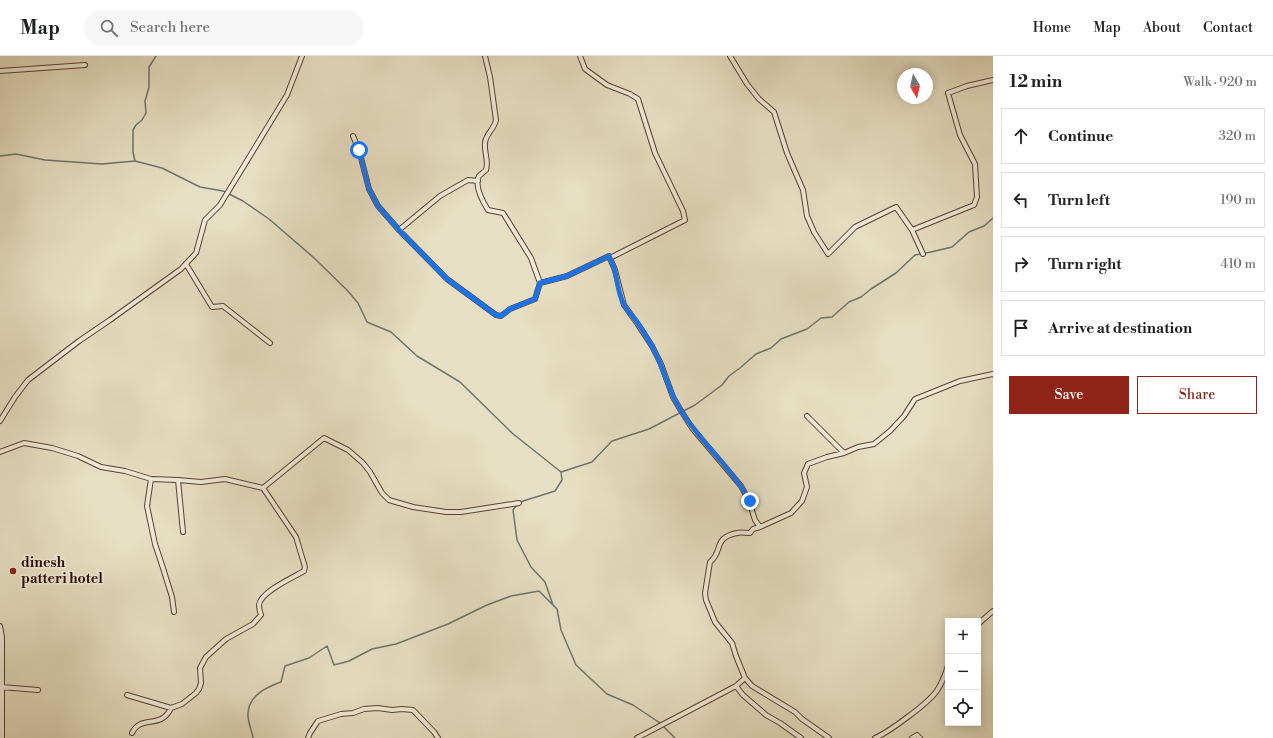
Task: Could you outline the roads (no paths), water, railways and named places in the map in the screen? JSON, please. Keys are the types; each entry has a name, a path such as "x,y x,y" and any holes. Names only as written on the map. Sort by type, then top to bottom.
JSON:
{"street":[{"path":"0,421 14,397 28,380 79,341 181,269 196,253 205,220 220,205 287,95 302,56"},
{"path":"353,136 359,150 369,189 378,206 399,230 447,279 496,315 501,316 510,309 535,299 540,283 531,258 503,213 488,210 483,203 479,191 478,181 480,175 486,170 488,164 485,143 488,134 494,127 496,120 490,77 485,56"},
{"path":"540,283 567,276 609,256 610,258 685,220 683,211 655,153 638,99 607,84 585,69 580,56"},
{"path":"730,56 747,84 759,99 774,112 787,153 802,190 807,216 814,232 828,254 855,227 896,207 912,230 923,254"},
{"path":"0,71 85,64"},
{"path":"912,230 976,203 975,164 960,135 948,93 966,86 993,80"},
{"path":"399,230 440,196 468,180 478,181"},
{"path":"610,258 615,270 624,305 652,346 661,364 673,397 700,438 741,486 750,501 755,520 760,527"},
{"path":"186,264 212,308 223,306 270,343"},
{"path":"829,738 802,720 795,712 752,686 745,678 732,643 714,622 706,600 705,593 710,562 715,558 720,540 728,535 739,532 750,533 753,529 791,513 802,501 807,487 804,473 808,464 858,447 874,444 890,431 904,416 914,399 960,381 993,374"},
{"path":"808,416 844,453"},
{"path":"263,488 324,438 348,450 363,463 382,493 389,500 413,507 446,512 461,512 519,503"},
{"path":"0,452 24,443 52,448 78,456 101,467 125,471 151,479 201,482 225,479 263,488 296,537 305,567 304,571 278,585 262,599 259,605 261,615 253,624 226,639 202,661 200,668 201,683 196,693 182,704 171,708 127,695"},
{"path":"151,479 147,506 157,554 172,597 174,612"},
{"path":"178,480 183,532"},
{"path":"981,621 993,611"},
{"path":"0,626 2,637 2,738"},
{"path":"875,738 896,726 936,693 945,675"},
{"path":"637,738 736,686 745,678"},
{"path":"736,686 743,695 766,715 801,738"},
{"path":"1,687 38,690"},
{"path":"132,733 137,725 145,722 152,722 166,716 171,708"},
{"path":"308,738 318,721 341,714 354,713 364,708 413,710 438,738"},
{"path":"912,738 917,735 920,738"}],"waterway":[{"path":"135,161 133,152 133,130 146,113 145,101 149,87 149,67 156,56"},
{"path":"0,156 16,154 45,160 102,164 135,161 162,168 200,187 223,191 243,201 269,219 313,257 347,290 358,303 367,322 391,332 417,356 460,382 512,433 561,472 562,480 555,491 520,502"},
{"path":"561,472 592,462 612,441 649,429 695,405 722,385 729,376 756,354 771,348 781,339 807,329 821,318 832,317 849,302 861,297 896,273 915,255 952,247 969,232 984,226 993,218"},
{"path":"517,505 513,510 517,540 531,567 545,582 553,605"},
{"path":"253,738 248,719 249,707 255,697 265,689 281,682 285,666 309,658 327,646 334,665 349,661 372,649 396,644 448,624 487,605 511,596 539,591 557,609 561,630 576,665 607,694 633,705 660,723 675,738"}],"place":[{"name":"dinesh patteri hotel","path":"13,571"}]}
